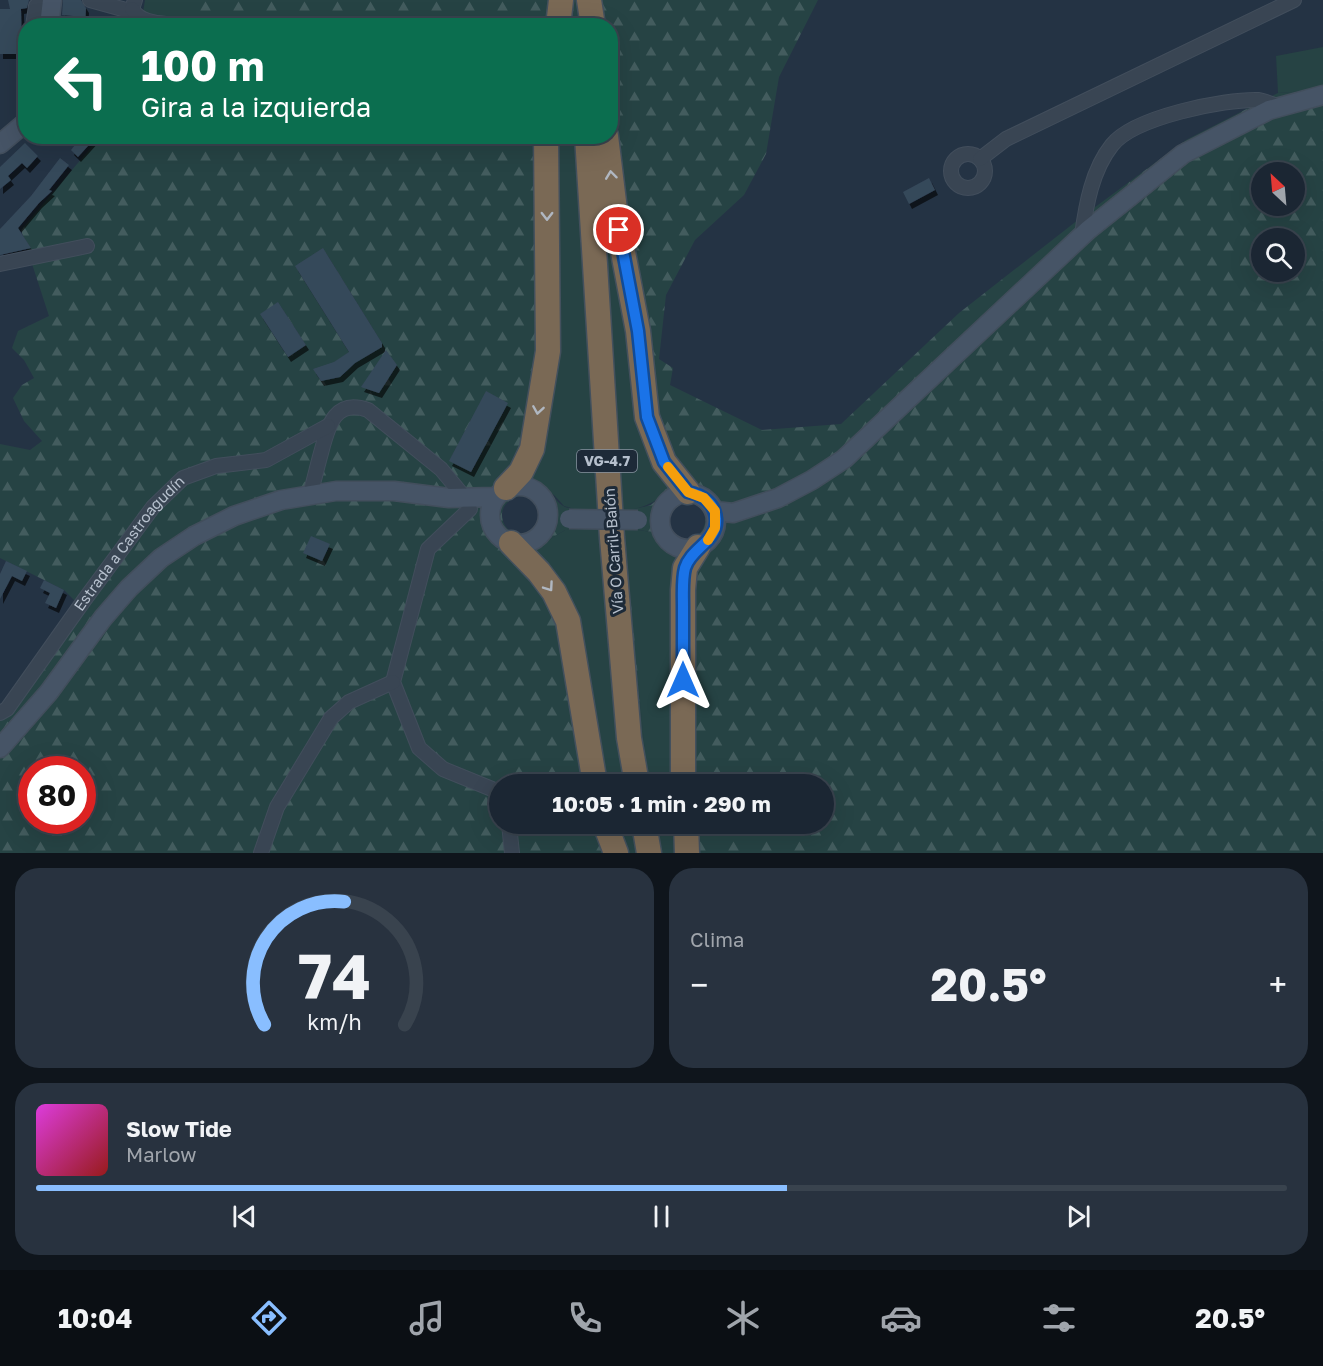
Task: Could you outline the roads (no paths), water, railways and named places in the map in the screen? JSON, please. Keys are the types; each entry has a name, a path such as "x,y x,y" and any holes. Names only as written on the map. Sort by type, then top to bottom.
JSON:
{"highway":[{"path":"559,18 561,0"},
{"path":"576,0 577,18"},
{"path":"590,0 592,18"},
{"path":"501,493 521,472 532,448 548,351 546,144"},
{"name":"Vía O Carril-Baión","path":"587,144 612,538 628,738 635,774"},
{"path":"607,144 615,210 638,331 647,417 664,462 688,492"},
{"path":"511,543 554,592 568,621 593,774"},
{"path":"683,774 683,590 685,568 698,547"},
{"path":"609,834 616,853"},
{"path":"646,834 649,853"},
{"path":"686,834 687,853"}],"main road":[{"path":"44,1 46,18"},
{"path":"715,511 733,513 778,498 812,480 844,459 1082,236 1182,154 1269,110 1323,95"},
{"path":"0,144 18,129"},
{"path":"0,748 49,692 103,618 129,588 161,558 195,536 234,516 281,500 336,491 394,491 461,502 524,486 540,494 545,501 548,519 538,536 521,544 511,543 461,502"},
{"path":"688,492 704,498 715,511 716,520 712,536 698,547 682,549 668,541 660,527 661,510 672,497 688,492"},
{"path":"491,525 489,515 491,506 501,493"},
{"path":"548,519 638,520 659,518"}],"street":[{"path":"90,0 126,10 134,4 136,15 140,18"},
{"path":"981,159 1006,139 1293,0"},
{"path":"34,18 36,6 44,1"},
{"path":"1082,236 1086,206 1101,161 1113,143 1128,132 1161,117 1224,104 1259,100 1280,107"},
{"path":"0,264 87,246"},
{"name":"Estrada a Castroagudín","path":"2,713 153,507 183,478 216,466 266,460 328,426 336,413 347,408 358,407 368,410 441,470 461,502"},
{"path":"310,495 328,426"},
{"path":"461,502 428,549 393,682 419,748 443,769 489,788"},
{"path":"261,853 277,807 331,718 349,702 393,682"},
{"path":"510,834 513,853"}]}
